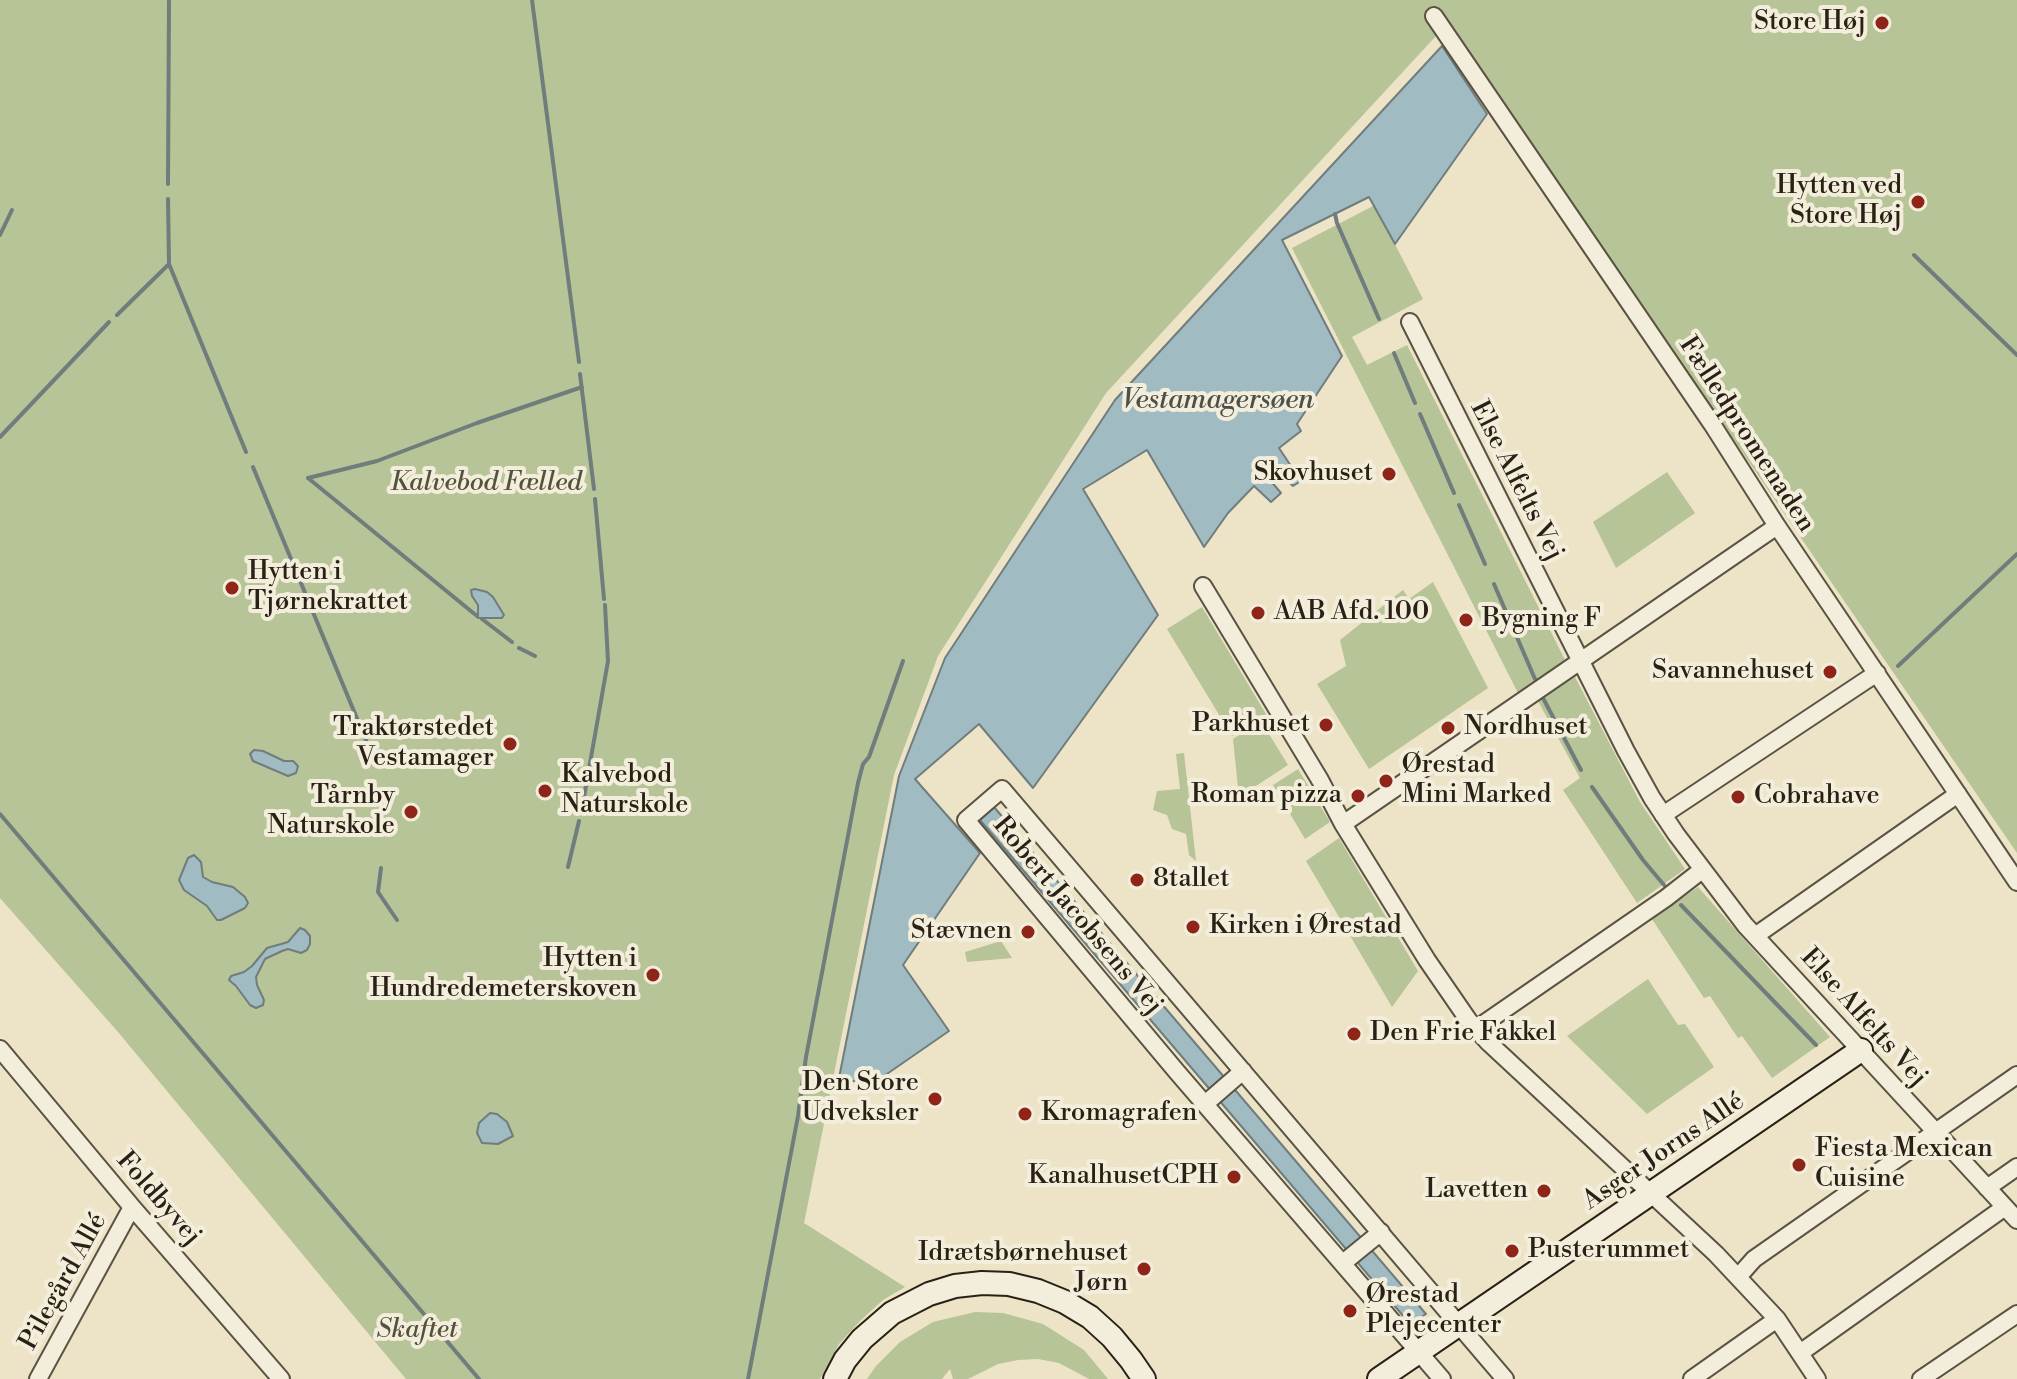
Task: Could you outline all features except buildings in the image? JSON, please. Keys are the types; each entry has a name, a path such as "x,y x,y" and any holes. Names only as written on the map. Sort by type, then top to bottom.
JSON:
{"street":[{"name":"Fælledpromenaden","path":"1434,16 1712,424 1777,526 2017,882"},
{"name":"Else Alfelts Vej","path":"1410,322 1580,661 1663,815 1755,936 2017,1220"},
{"path":"1343,824 1777,526"},
{"path":"1203,586 1320,780 1343,824 1427,960 1476,1029 1716,1254 1777,1319 1817,1379"},
{"path":"1663,815 1877,673"},
{"name":"Robert Jacobsens Vej","path":"1442,1379 1208,1102 1075,952 966,820 1002,789 1238,1075 1381,1232 1505,1379"},
{"path":"1755,936 1958,794"},
{"path":"1476,1029 1702,870"},
{"name":"Foldbyvej","path":"0,1049 281,1379"},
{"name":"Asger Jorns Allé","path":"1379,1379 1861,1050"},
{"path":"1208,1102 1238,1075"},
{"path":"1738,1277 1754,1259 2017,1075"},
{"path":"1987,1188 2017,1167"},
{"name":"Pilegård Allé","path":"38,1379 132,1207"},
{"path":"1800,1353 2005,1207"},
{"path":"1343,1263 1381,1232"},
{"path":"835,1379 862,1339 904,1305 942,1290 982,1283 1009,1284 1065,1302 1090,1317 1112,1337 1144,1379"},
{"path":"850,1379 872,1348 901,1324 936,1307 982,1298 1007,1299 1057,1314 1101,1346 1126,1379"},
{"path":"1921,1379 2017,1314"},
{"path":"1692,1379 1777,1319"}],"green space":[{"name":"Kalvebod Fælled","path":"0,0 2017,0 2017,853 1448,23 1106,393 938,656 894,775 804,1223 905,1287 883,1300 860,1321 839,1344 820,1379 406,1379 118,1032 0,898"},
{"path":"1375,205 1423,299 1352,337 1367,365 1407,345 1565,660 1518,693 1292,248"},
{"path":"1667,472 1695,513 1616,568 1593,522"},
{"path":"1433,582 1488,688 1369,769 1317,684 1346,666 1340,640 1403,590 1409,599"},
{"path":"1202,607 1266,714 1232,736 1167,629"},
{"path":"1575,677 1640,802 1685,869 1637,903 1563,790 1580,778 1538,701"},
{"path":"1261,721 1288,765 1239,797 1233,739"},
{"path":"1184,753 1196,861 1189,855 1186,834 1172,829 1167,815 1153,810 1157,791 1180,789 1176,754"},
{"path":"1298,769 1330,822 1305,839 1273,785"},
{"path":"1339,838 1418,971 1392,1007 1306,861"},
{"path":"1698,887 1830,1037 1772,1078 1742,1036 1738,1038 1710,996 1704,998 1652,919"},
{"path":"1001,941 1012,958 967,962 965,952"},
{"path":"1648,979 1678,1025 1685,1024 1714,1067 1647,1114 1567,1036"},
{"path":"975,1312 1003,1313 1043,1324 1084,1350 1108,1379 1089,1379 1059,1363 1038,1359 998,1364 968,1379 953,1379 950,1369 942,1379 867,1379 900,1342 933,1322"}],"water":[{"name":"Vestamagersøen","path":"1442,46 1487,114 1395,244 1369,197 1282,240 1342,356 1297,424 1301,431 1279,448 1301,481 1293,486 1279,472 1270,480 1281,493 1271,502 1254,486 1228,513 1204,547 1147,450 1083,489 1158,615 1033,788 979,724 915,779 980,853 903,965 949,1031 871,1085 839,1078 899,776 945,658 1115,400"},
{"path":"471,590 493,597 504,615 502,618 478,618 478,605"},
{"path":"254,750 284,761 293,761 298,766 296,773 288,776 253,761 250,754"},
{"path":"994,807 1426,1314 1410,1324 980,820"},
{"path":"194,855 201,862 203,877 233,887 245,897 248,903 245,908 217,920 207,906 184,890 179,880 188,858"},
{"path":"300,928 310,936 307,950 301,953 288,949 265,959 256,977 263,1005 256,1008 250,1005 229,980 231,976 252,966 267,948 288,942"},
{"path":"490,1113 507,1122 513,1136 498,1144 482,1143 477,1133 479,1123"}],"waterway":[{"path":"168,184 169,0"},
{"path":"532,0 579,362"},
{"path":"168,199 169,264 246,452"},
{"path":"0,235 12,210"},
{"path":"1335,214 1379,319"},
{"path":"1914,255 2017,355"},
{"path":"117,315 169,264"},
{"path":"0,437 109,322"},
{"path":"1394,353 1415,403"},
{"path":"580,374 594,489"},
{"path":"308,478 377,461 582,387"},
{"path":"1420,414 1454,493"},
{"path":"253,467 370,750"},
{"path":"308,478 477,616"},
{"path":"595,499 604,599"},
{"path":"1459,505 1485,564"},
{"path":"1898,666 2017,554"},
{"path":"1494,584 1535,679"},
{"path":"583,803 608,661 605,605"},
{"path":"482,619 512,642"},
{"path":"519,648 535,656"},
{"path":"748,1379 858,783 903,661"},
{"path":"1543,698 1581,770"},
{"path":"1592,787 1664,885"},
{"path":"0,814 479,1379"},
{"path":"568,867 579,821"},
{"path":"381,868 378,892 397,920"},
{"path":"1681,905 1816,1045"}],"place":[{"name":"Store Høj","path":"1882,23"},
{"name":"Hytten ved Store Høj","path":"1918,202"},
{"name":"Skovhuset","path":"1389,474"},
{"name":"Hytten i Tjørnekrattet","path":"232,588"},
{"name":"AAB Afd. 100","path":"1258,613"},
{"name":"Bygning F","path":"1466,620"},
{"name":"Savannehuset","path":"1830,672"},
{"name":"Parkhuset","path":"1326,725"},
{"name":"Nordhuset","path":"1448,728"},
{"name":"Traktørstedet Vestamager","path":"510,744"},
{"name":"Ørestad Mini Marked","path":"1386,781"},
{"name":"Kalvebod Naturskole","path":"545,791"},
{"name":"Roman pizza","path":"1358,796"},
{"name":"Cobrahave","path":"1738,797"},
{"name":"Tårnby Naturskole","path":"411,812"},
{"name":"8tallet","path":"1137,880"},
{"name":"Kirken i Ørestad","path":"1193,927"},
{"name":"Stævnen","path":"1028,932"},
{"name":"Hytten i Hundredemeterskoven","path":"653,975"},
{"name":"Den Frie Fakkel","path":"1354,1034"},
{"name":"Den Store Udveksler","path":"935,1099"},
{"name":"Kromagrafen","path":"1025,1114"},
{"name":"Fiesta Mexican Cuisine","path":"1799,1165"},
{"name":"KanalhusetCPH","path":"1234,1177"},
{"name":"Lavetten","path":"1544,1191"},
{"name":"Pusterummet","path":"1512,1251"},
{"name":"Idrætsbørnehuset Jørn","path":"1144,1269"},
{"name":"Ørestad Plejecenter","path":"1350,1311"}],"park label":[{"name":"Skaftet","path":"417,1331"}]}
